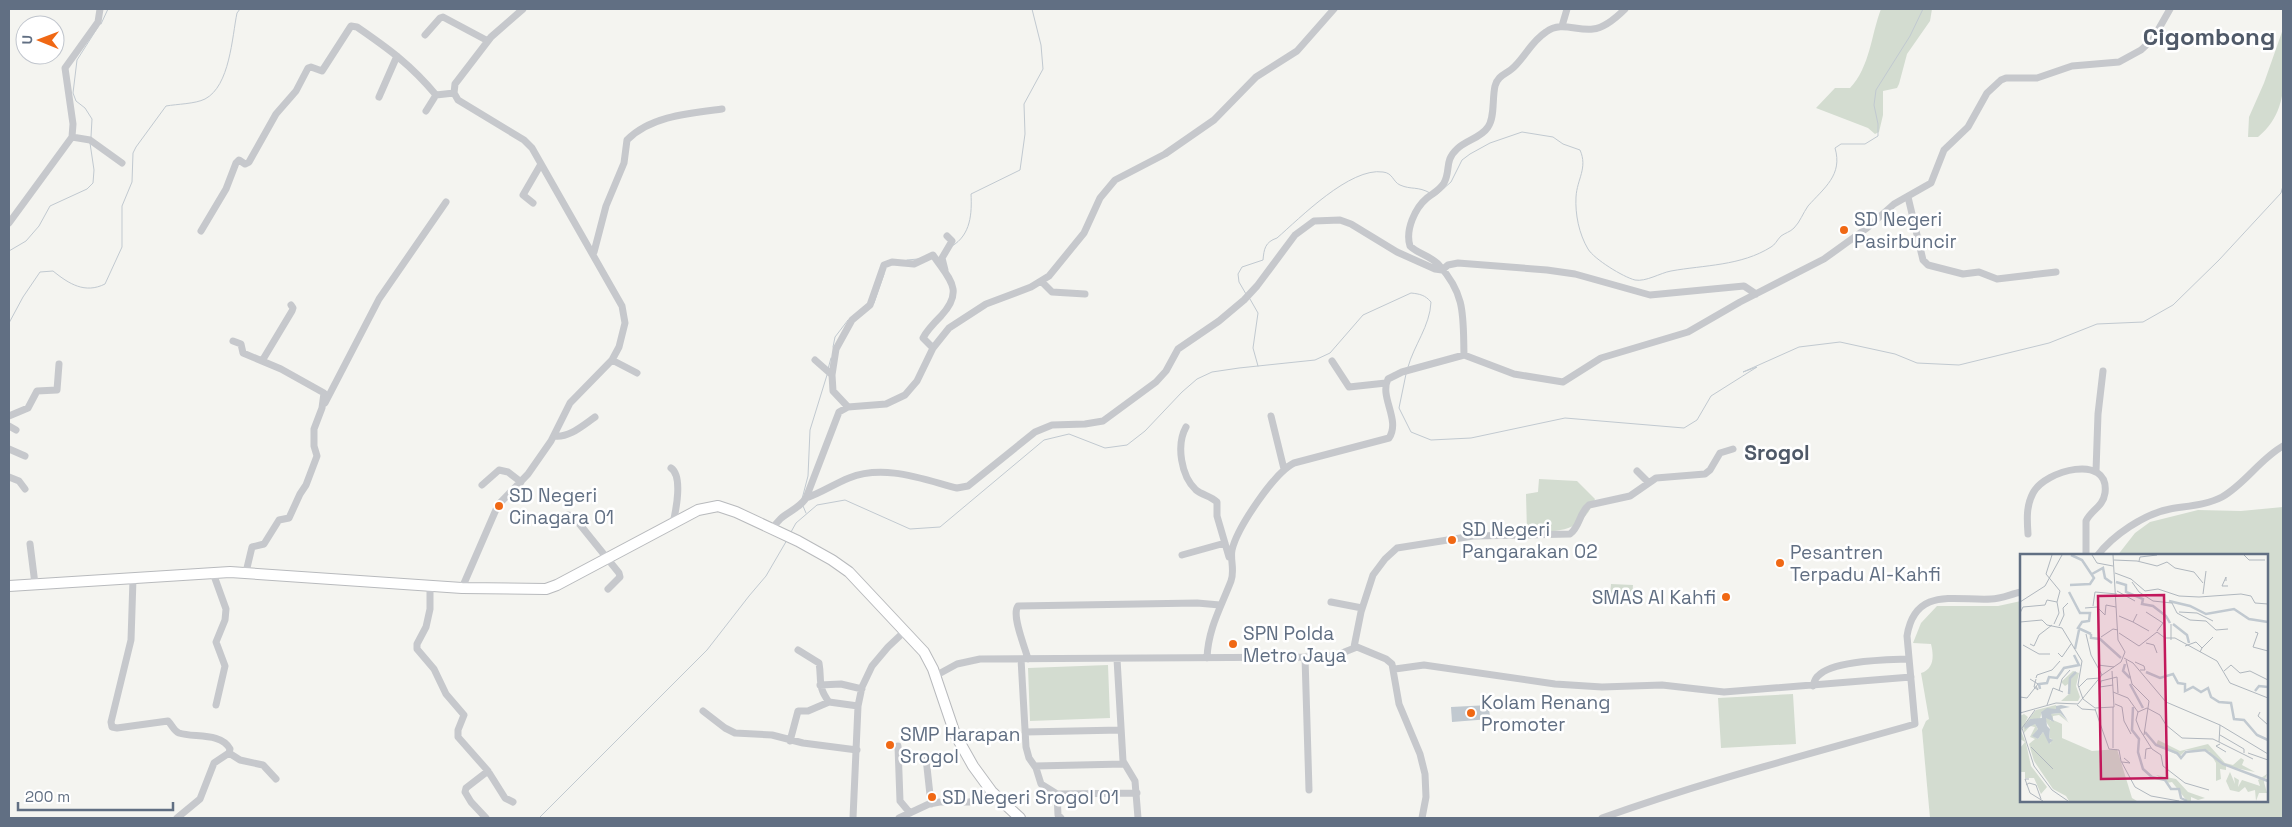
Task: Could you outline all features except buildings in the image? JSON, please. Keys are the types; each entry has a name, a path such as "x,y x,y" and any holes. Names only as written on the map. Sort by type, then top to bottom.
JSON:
{"highway":[{"path":"9,586 246,572 462,588 546,589 698,510 718,506 736,512 798,541 849,572 927,656 955,734 973,766 992,792 1019,818"}],"street":[{"path":"9,223 72,137 73,124 65,68 98,22 100,9"},
{"path":"462,588 494,512 502,498 521,482 554,436 570,404 612,360 623,336 625,323 624,312 594,252 532,148 524,140 458,100 454,93 455,84 488,40 523,9"},
{"path":"774,529 780,518 800,506 806,498 839,412 848,407 886,404 905,395 917,381 933,348 949,328 972,311 1023,291 1041,281 1056,269 1084,233 1098,202 1114,180 1165,154 1214,120 1250,82 1298,51 1334,9"},
{"path":"1562,26 1567,9"},
{"path":"1464,355 1462,302 1450,280 1438,265 1410,246 1408,236 1411,222 1424,200 1443,185 1448,161 1452,154 1488,127 1494,89 1500,76 1513,68 1539,37 1551,29 1562,26 1588,30 1598,28 1625,9"},
{"path":"1207,658 1211,630 1232,576 1231,552 1238,532 1284,469 1304,460 1390,438 1393,425 1386,383 1391,376 1464,355 1514,374 1566,382 1601,358 1632,347 1682,335 1828,257 1867,228 1894,204 1931,183 1944,150 1968,127 1988,91 2001,80 2007,78 2037,78 2072,66 2119,62 2141,50 2153,39 2170,9"},
{"path":"424,35 442,17 488,40"},
{"path":"201,231 226,189 238,160 245,164 248,162 276,114 296,91 308,68 311,67 322,72 350,27 357,27 397,56 416,72 436,95"},
{"path":"379,97 397,56"},
{"path":"426,110 436,95 454,93"},
{"path":"594,252 606,206 624,162 627,140 646,125 695,112 722,109"},
{"path":"72,137 90,140 122,163"},
{"path":"533,203 522,195 541,164"},
{"path":"1908,197 1922,260 1928,265 1963,274 1979,272 1997,279 2056,272"},
{"path":"246,572 252,547 264,544 279,520 289,518 306,485 317,456 314,446 314,429 322,408 378,299 446,202"},
{"path":"806,498 850,478 876,472 897,474 957,488 968,486 1035,432 1052,425 1085,424 1103,420 1156,382 1166,371 1178,349 1219,321 1244,300 1257,286 1295,235 1314,221 1340,220 1351,224 1397,252 1435,269 1442,270 1448,265 1458,263 1547,270 1575,274 1650,295 1744,286 1756,294"},
{"path":"945,272 942,258 952,241 947,236"},
{"path":"848,407 834,393 830,374 836,349 852,320 870,305 884,265 892,262 914,264 933,255 945,272 954,292 945,312 924,336 924,340 933,348"},
{"path":"1041,281 1052,292 1085,294"},
{"path":"262,361 292,311 291,305"},
{"path":"233,341 241,344 243,353 322,391 324,393 322,408"},
{"path":"612,360 637,373"},
{"path":"814,360 830,374"},
{"path":"1332,361 1349,387 1386,383"},
{"path":"9,416 28,408 37,391 57,390 60,364"},
{"path":"2096,471 2098,414 2103,370"},
{"path":"1272,416 1284,469"},
{"path":"554,436 563,436 572,432 594,418"},
{"path":"9,426 16,430"},
{"path":"1186,426 1181,444 1181,460 1192,485 1198,492 1217,502 1217,516 1231,562"},
{"path":"2099,554 2109,543 2154,514 2211,501 2223,496 2270,454 2283,446"},
{"path":"9,449 25,456"},
{"path":"1354,647 1362,608 1373,575 1385,558 1397,548 1473,536 1570,534 1577,527 1586,507 1630,496 1656,478 1705,474 1710,470 1720,453 1732,449"},
{"path":"671,468 676,473 678,485 673,523"},
{"path":"2028,534 2029,504 2032,494 2042,481 2065,472 2089,469 2096,471 2103,480 2105,491 2101,505 2086,521 2086,554"},
{"path":"482,485 499,470 508,472 521,482"},
{"path":"1637,471 1648,482"},
{"path":"9,477 19,481 24,490"},
{"path":"568,515 573,516 620,576 608,589"},
{"path":"1182,555 1225,543"},
{"path":"30,544 35,584"},
{"path":"213,573 226,615 216,642 225,666 216,705"},
{"path":"133,579 131,640 112,726 117,728 168,721 178,732 202,735 223,742 230,747 229,753 214,763 200,799 177,818"},
{"path":"430,585 430,610 426,627 417,644 418,649 434,669 446,694 462,711 464,718 458,730 458,737 488,772 505,798 514,802"},
{"path":"1602,818 1720,779 1840,747 1915,724 1907,632 1915,616 1928,602 1945,598 1994,599 2020,592"},
{"path":"1331,602 1362,608"},
{"path":"1137,793 1057,794 1040,784 1035,766 1027,752 1025,732 1025,659 1015,610 1018,606 1197,603 1220,605"},
{"path":"853,818 858,706 862,688 872,666 905,631"},
{"path":"935,676 957,664 971,660 1305,657 1337,655 1354,647 1386,659 1394,668 1399,704 1420,754 1425,774 1426,796 1422,818"},
{"path":"798,650 819,663 820,684 828,702"},
{"path":"1305,657 1309,790"},
{"path":"1117,659 1120,730 1124,764 1132,773 1137,793 1138,818"},
{"path":"1813,686 1817,676 1830,668 1850,664 1909,659"},
{"path":"1394,668 1424,665 1543,682 1596,687 1662,685 1724,692 1911,677"},
{"path":"820,684 842,684 862,688"},
{"path":"790,740 797,712 812,710 828,702 858,706"},
{"path":"703,711 730,731 740,734 772,735 790,740 857,750"},
{"path":"1025,732 1120,730"},
{"path":"898,746 900,801 910,813"},
{"path":"229,753 240,760 263,765 276,779"},
{"path":"926,758 932,804"},
{"path":"1035,766 1124,764"},
{"path":"486,818 471,802 466,788 488,772"},
{"path":"899,818 932,804 970,802 992,792"},
{"path":"1057,794 1058,815 1061,818"}],"shaded area":[{"path":"1881,9 1932,9 1930,21 1907,54 1897,88 1883,91 1883,115 1879,132 1875,134 1868,128 1816,108 1835,88 1850,88 1857,80 1866,61"},
{"path":"2283,29 2284,74 2281,101 2269,126 2258,137 2248,137 2249,117 2264,83"},
{"path":"1539,479 1577,481 1595,499 1583,519 1576,525 1568,528 1527,532 1526,494 1538,492"},
{"path":"2283,507 2283,818 1930,818 1922,730 1929,719 1921,673 1931,665 1933,653 1931,644 1913,643 1921,623 1937,606 1998,606 2020,601 2020,802 2267,802 2267,554 2119,554 2135,533 2150,522 2198,510 2241,511"},
{"path":"1611,584 1633,585 1632,598 1610,596"},
{"path":"1108,665 1110,718 1030,721 1028,668"},
{"path":"1793,694 1796,744 1721,748 1718,698"},
{"name":"Kolam Renang Promoter","path":"1489,705 1490,719 1452,722 1451,707"}],"waterway":[{"path":"101,24 108,9"},
{"path":"9,323 23,297 40,272 53,271 65,280 84,288 98,287 105,284 122,247 122,206 132,182 133,153 166,106 201,101 213,93 225,72 237,13 240,9"},
{"path":"952,246 967,230 971,209 971,194 1020,170 1025,134 1024,104 1043,69 1041,45 1032,9"},
{"path":"1435,196 1451,182 1462,160 1490,143 1522,132 1553,137 1563,144 1580,150 1583,168 1576,197 1578,224 1588,249 1596,258 1609,267 1623,275 1639,280 1671,271 1722,264 1747,258 1772,246 1781,236 1796,226 1808,206 1826,187 1834,173 1837,158 1835,148 1841,144 1865,144 1878,136 1878,124 1874,105 1876,90 1910,36 1923,9"},
{"path":"91,137 92,119 85,108 76,101 73,93 77,60 98,27"},
{"path":"9,251 26,241 39,226 50,206 87,189 93,183 94,170 90,143"},
{"path":"1246,294 1239,282 1238,274 1242,267 1263,260 1265,249 1270,242 1341,185 1356,177 1383,172 1389,174 1400,185 1430,193"},
{"path":"1406,374 1399,408 1411,432 1431,440 1471,438 1565,418 1684,428 1697,420 1711,396 1757,367 1743,372 1799,347 1840,342 1895,354 1917,363 1959,365 2049,343 2097,324 2143,322 2173,305 2219,260 2281,193 2283,186"},
{"path":"907,260 918,259"},
{"path":"874,303 884,274"},
{"path":"791,532 796,523 817,505 845,500 910,529 940,527 1044,440 1069,434 1105,448 1127,445 1145,431 1197,379 1212,372 1315,360 1330,353 1363,315 1411,293 1422,295 1431,302 1428,319 1408,367"},
{"path":"1250,299 1258,313 1253,348 1258,366"},
{"path":"833,347 835,337 848,320"},
{"path":"828,369 831,358"},
{"path":"802,499 808,476 810,430 827,375"},
{"path":"803,506 806,513"},
{"path":"539,818 707,650 766,576 787,540"}],"place":[{"name":"SD Negeri Pasirbuncir","path":"1844,230"},
{"name":"SD Negeri Cinagara 01","path":"499,506"},
{"name":"SD Negeri Pangarakan 02","path":"1452,540"},
{"name":"Pesantren Terpadu Al-Kahfi","path":"1780,563"},
{"name":"SMAS Al Kahfi","path":"1726,597"},
{"name":"SPN Polda Metro Jaya","path":"1233,644"},
{"name":"Kolam Renang Promoter","path":"1471,713"},
{"name":"SMP Harapan Srogol","path":"890,745"},
{"name":"SD Negeri Srogol 01","path":"932,797"}],"district":[{"name":"Cigombong","path":"2209,36"},
{"name":"Srogol","path":"1777,452"}]}
